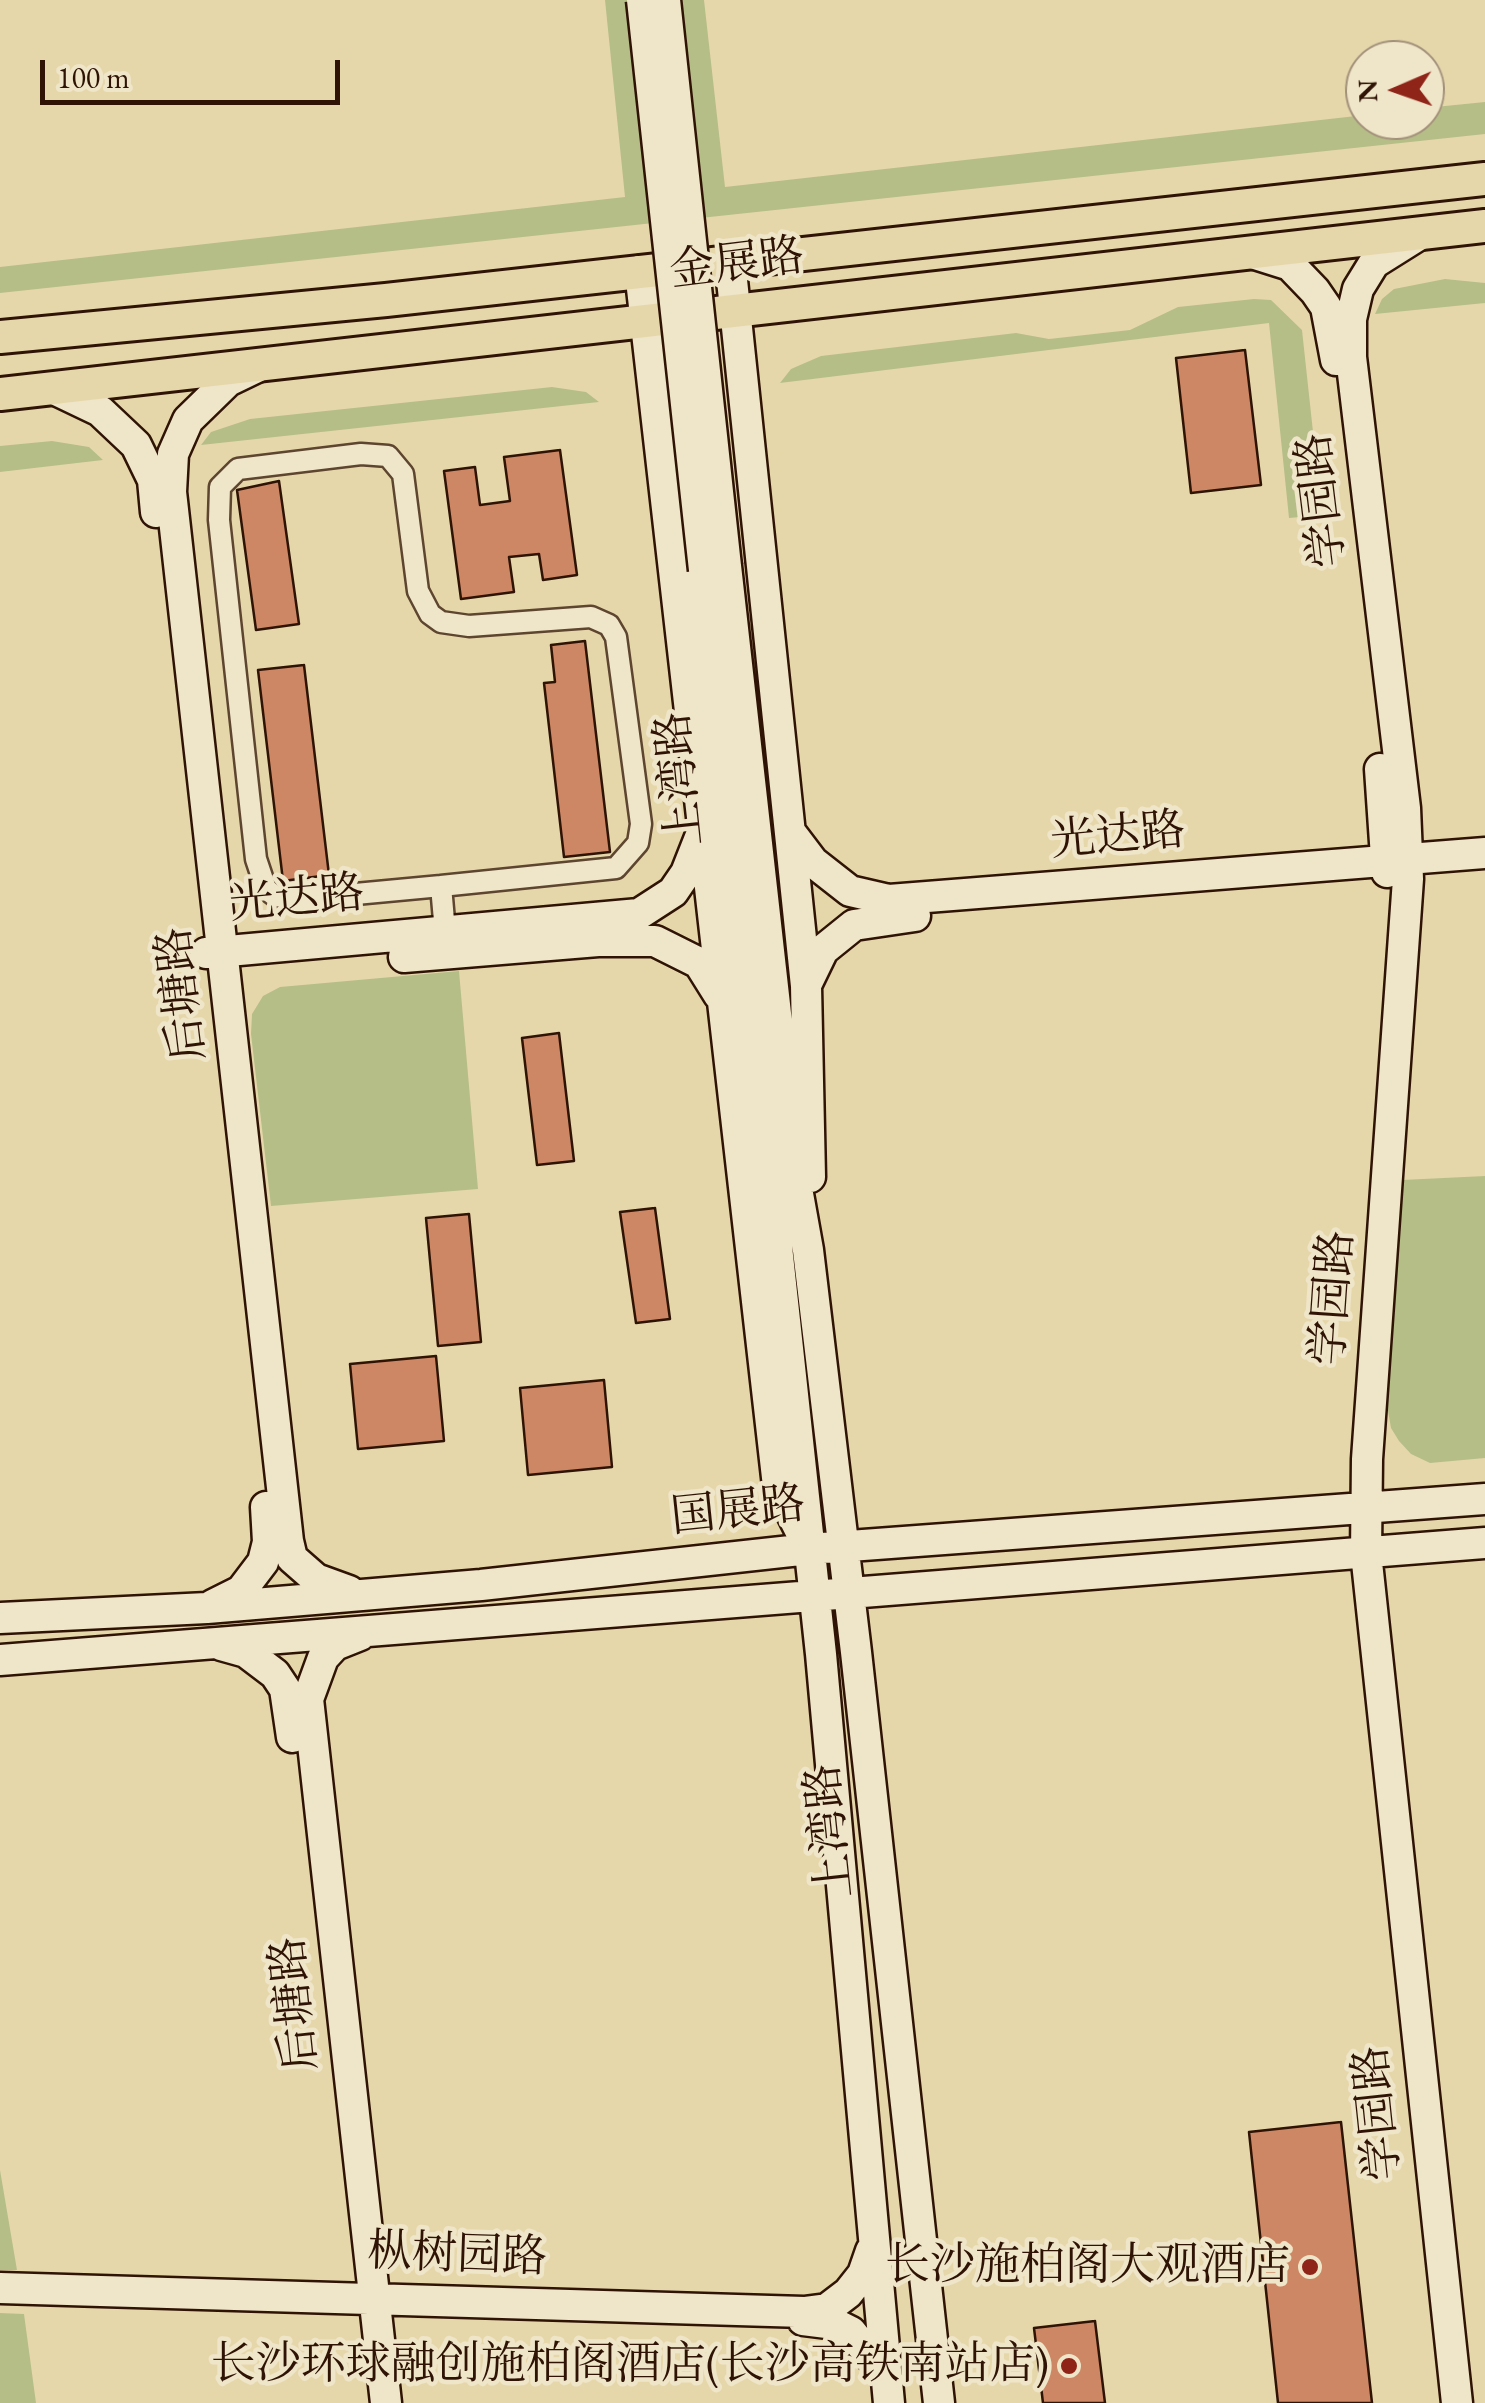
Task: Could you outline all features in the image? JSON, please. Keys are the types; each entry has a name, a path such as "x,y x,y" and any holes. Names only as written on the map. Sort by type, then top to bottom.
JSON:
{"main road":[{"name":"金展路","path":"0,337 1485,178"},
{"name":"金展路","path":"0,394 1485,226"}],"street":[{"name":"上湾路","path":"642,0 793,1166 808,1250 939,2403"},
{"name":"上湾路","path":"665,0 887,2389"},
{"name":"学园路","path":"1424,233 1385,252 1366,275 1354,304 1351,336 1398,870 1355,1508 1356,1554 1436,2403"},
{"name":"学园路","path":"1250,253 1290,265 1302,276 1326,307 1332,329 1398,870"},
{"name":"上湾路","path":"730,261 806,986 811,1074 808,1250"},
{"name":"上湾路","path":"640,271 778,1486 809,1549"},
{"name":"后塘路","path":"207,1608 254,1578 268,1542 171,473 179,435 199,407 228,381 257,366"},
{"name":"后塘路","path":"54,389 100,411 119,426 146,460 153,480 288,1541 292,1558 316,1579 372,1594"},
{"path":"361,454 388,456 403,474 418,591 430,614 441,622 469,626 591,617 608,625 616,637 640,824 638,843 628,859 598,872 442,886 302,899 275,896 266,889 256,859 219,520 220,488 238,469 361,454"},
{"name":"光达路","path":"215,962 445,932 639,914 673,892 686,874 702,822"},
{"name":"光达路","path":"788,827 802,850 825,874 850,891 889,900 1398,870 1485,873"},
{"name":"光达路","path":"806,986 823,950 854,926 876,920 1398,870 1485,853"},
{"path":"442,886 445,932"},
{"name":"光达路","path":"215,962 640,940 671,946 688,955 710,976 724,1006"},
{"name":"国展路","path":"0,1618 207,1608 809,1549 1485,1499"},
{"name":"国展路","path":"0,1660 1485,1543"},
{"name":"学园路","path":"1356,1554 1456,2403"},
{"name":"后塘路","path":"366,2403 365,2303 308,1699 316,1672 334,1646 375,1630"},
{"name":"后塘路","path":"214,1644 246,1652 275,1674 286,1689 365,2303 386,2403"},
{"name":"枞树园路","path":"0,2297 819,2310 838,2303 855,2286 868,2264 872,2244"},
{"name":"枞树园路","path":"0,2288 821,2321 852,2332 872,2352 887,2389"}],"green space":[{"path":"605,0 704,0 725,187 1345,117 1345,140 1429,140 0,293 0,267 625,197"},
{"path":"1485,102 1485,134 1445,138 1445,106"},
{"path":"1445,279 1485,283 1485,303 1375,314 1382,299 1394,289"},
{"path":"1271,300 1302,330 1322,515 1289,518 1269,323 780,383 791,369 821,356 1016,333 1049,339 1130,330 1178,307"},
{"path":"552,387 586,392 599,402 201,445 211,432 250,419"},
{"path":"52,441 89,447 103,460 0,472 0,446"},
{"path":"459,971 478,1189 271,1206 251,1034 252,1014 263,996 280,987"},
{"path":"1485,1176 1485,1458 1430,1463 1411,1454 1399,1441 1391,1428 1385,1394 1402,1180"},
{"path":"0,2170 17,2270 0,2270"},
{"path":"0,2313 24,2314 36,2403 0,2403"}],"building":[{"path":"1245,350 1261,485 1191,493 1176,358"},
{"path":"560,450 577,575 543,580 539,554 509,557 514,592 461,599 444,471 475,467 480,505 510,501 504,457"},
{"path":"279,481 299,624 256,630 237,490"},
{"path":"585,641 610,852 564,857 544,683 555,682 551,645"},
{"path":"304,665 329,875 283,881 258,670"},
{"path":"559,1033 574,1161 537,1165 522,1038"},
{"path":"655,1208 670,1319 636,1323 620,1212"},
{"path":"469,1214 481,1342 438,1346 426,1218"},
{"path":"436,1356 444,1441 358,1449 350,1364"},
{"path":"604,1380 612,1467 528,1475 520,1388"},
{"name":"长沙施柏阁大观酒店","path":"1341,2122 1372,2403 1278,2403 1249,2132"},
{"name":"长沙环球融创施柏阁酒店(长沙高铁南站店)","path":"1095,2321 1105,2403 1043,2403 1034,2328"}],"place":[{"name":"长沙施柏阁大观酒店","path":"1310,2267"},
{"name":"长沙环球融创施柏阁酒店(长沙高铁南站店)","path":"1069,2366"}]}
